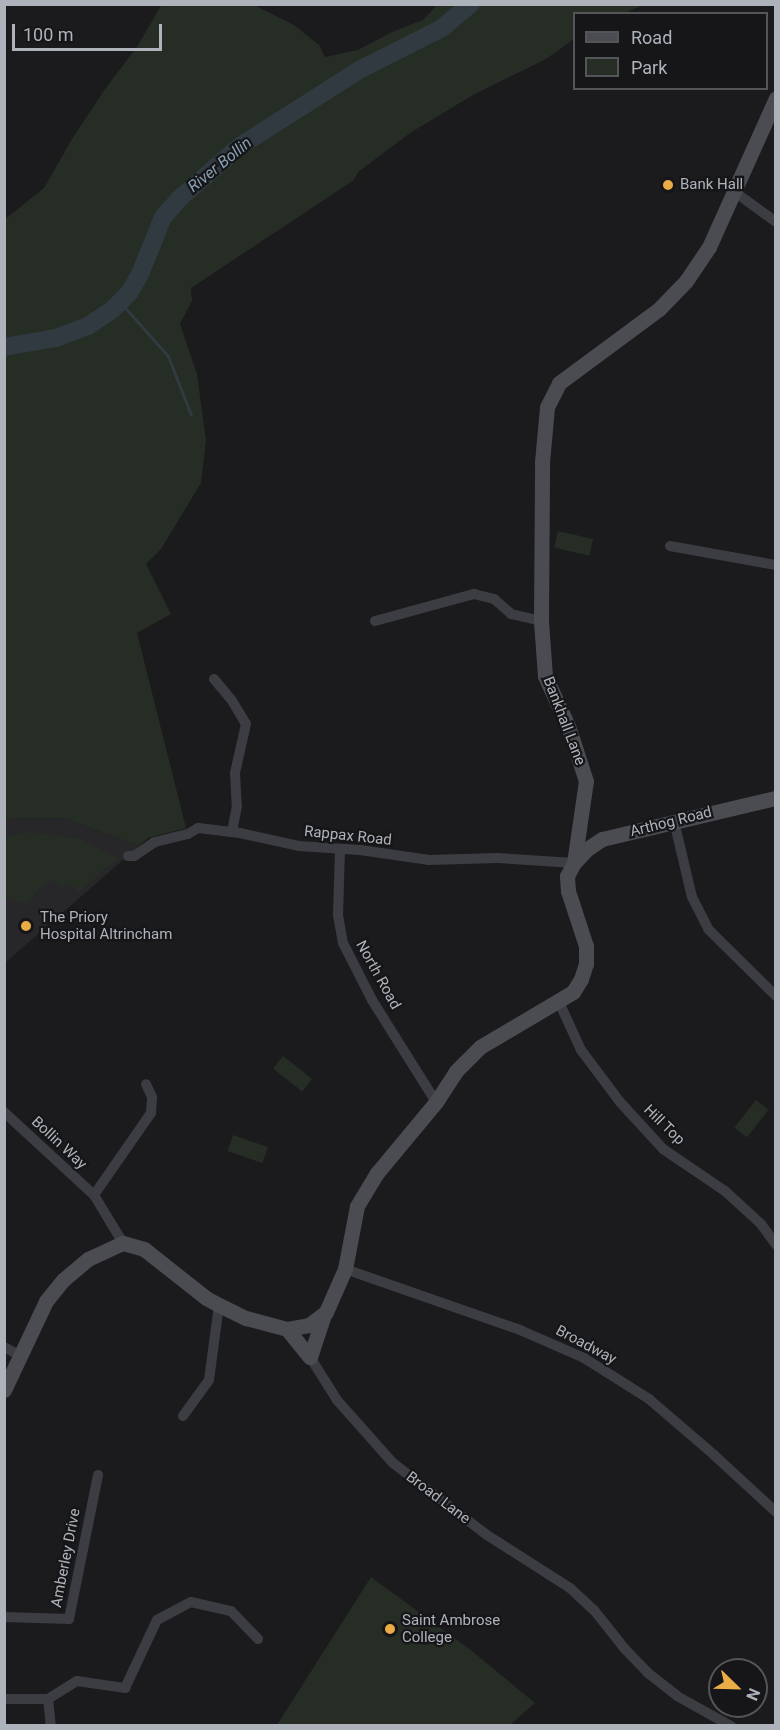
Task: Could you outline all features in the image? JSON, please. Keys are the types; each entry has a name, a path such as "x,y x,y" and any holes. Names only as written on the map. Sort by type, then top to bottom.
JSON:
{"street":[{"name":"Bankhall Lane","path":"310,1357 316,1334 345,1269 357,1206 377,1173 436,1102 456,1071 480,1047 573,992 586,964 586,946 568,891 567,876 574,863 586,781 568,726 545,676 541,621 542,462 547,407 559,383 659,309 686,281 709,248 732,190 776,98"},
{"path":"732,190 776,222"},
{"path":"670,546 776,566"},
{"path":"375,621 474,594 494,599 511,614 541,621"},
{"path":"214,679 231,699 246,724 235,773 237,806 232,832"},
{"name":"Arthog Road","path":"574,863 587,849 602,839 776,798"},
{"path":"674,821 692,897 708,929 776,996"},
{"name":"Rappax Road","path":"128,856 134,856 155,842 188,834 198,828 232,832 299,846 429,860 496,858 574,863"},
{"name":"North Road","path":"340,849 338,915 343,943 372,1000 436,1102"},
{"name":"Hill Top","path":"559,1002 580,1050 620,1102 663,1149 725,1191 761,1224 776,1245"},
{"path":"94,1195 146,1122 153,1103 146,1084"},
{"name":"Bollin Way","path":"4,1113 94,1195 123,1243"},
{"path":"4,1390 46,1301 63,1280 88,1259 123,1243 144,1249 199,1293 246,1318 287,1329 309,1325 326,1312"},
{"name":"Broadway","path":"345,1269 520,1330 584,1358 649,1399 776,1512"},
{"path":"183,1416 209,1380 219,1305"},
{"name":"Broad Lane","path":"287,1329 310,1357 337,1400 393,1463 487,1535 570,1588 594,1610 624,1648 648,1673 677,1696 731,1725"},
{"path":"4,1347 21,1356"},
{"name":"Amberley Drive","path":"4,1617 69,1619 98,1475"},
{"path":"4,1699 48,1699 76,1682 125,1688 157,1620 191,1602 231,1611 258,1639"},
{"path":"48,1699 51,1725"}],"shaded area":[{"name":"The Priory Hospital Altrincham","path":"64,818 139,846 5,963 5,819"}],"green space":[{"path":"162,4 254,5 294,25 319,45 325,57 358,50 392,32 423,20 437,5 643,5 627,12 573,12 573,40 546,59 473,95 410,133 358,172 354,180 191,288 192,301 180,324 197,374 206,440 201,483 161,549 146,564 171,614 137,633 186,828 148,838 139,846 64,818 5,819 4,220 44,188 72,139 105,89 137,47"},
{"path":"558,531 593,539 589,556 554,548"},
{"path":"30,832 79,839 118,858 79,892 69,883 62,887 52,880 40,888 27,904 5,897 4,838"},
{"path":"283,1056 312,1079 302,1091 273,1069"},
{"path":"756,1100 769,1110 747,1137 734,1128"},
{"path":"233,1135 268,1147 262,1163 227,1151"},
{"name":"Saint Ambrose College","path":"371,1577 472,1651 535,1703 510,1725 277,1725"}],"waterway":[{"name":"River Bollin","path":"4,347 56,338 88,326 113,309 129,293 140,274 163,217 180,198 240,146 361,69 442,28 471,4"},
{"path":"120,302 168,356 191,415"}],"place":[{"name":"Bank Hall","path":"668,185"},
{"name":"The Priory Hospital Altrincham","path":"26,926"},
{"name":"Saint Ambrose College","path":"390,1629"}]}
